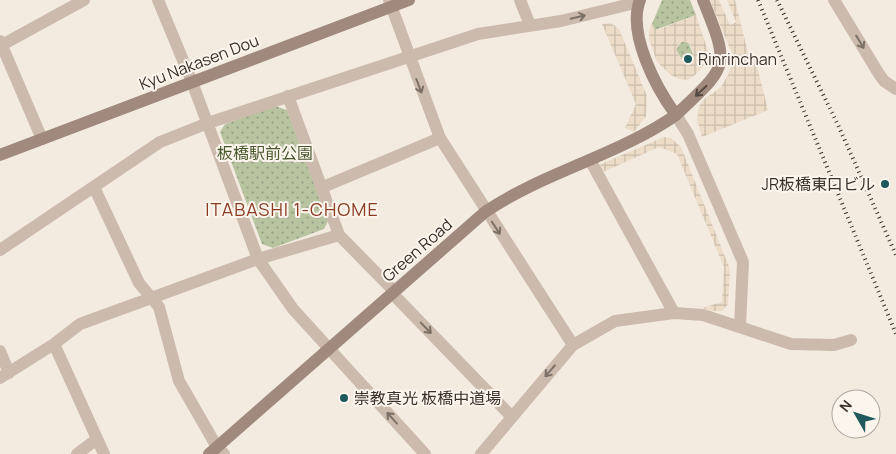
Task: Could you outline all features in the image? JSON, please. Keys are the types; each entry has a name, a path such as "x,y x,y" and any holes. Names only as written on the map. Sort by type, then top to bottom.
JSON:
{"street":[{"path":"42,139 1,44 84,0"},
{"path":"158,0 208,122 258,258 293,309 425,454"},
{"name":"Kyu Nakasen Dou","path":"0,154 192,82 390,4 409,0"},
{"path":"520,0 530,25"},
{"name":"Green Road","path":"217,452 329,349 485,212 506,198 638,139 676,115 712,80 721,63 722,51 703,0"},
{"path":"834,0 879,74 884,81 896,89"},
{"path":"0,250 160,142 208,122 478,34 561,21 640,1 636,22 639,41 665,101 688,134 743,262 740,326"},
{"path":"390,4 408,57 440,138 485,212 572,346"},
{"path":"288,96 339,234 511,416"},
{"path":"323,187 440,138"},
{"path":"590,160 674,313"},
{"path":"94,187 139,283 159,307 179,381 217,452"},
{"path":"0,351 4,375 54,344 80,324 258,258 339,234"},
{"path":"481,454 511,416 572,346 615,321 674,313 703,315 791,344 834,345 851,340"},
{"path":"54,344 104,454"},
{"path":"77,454 97,438"}],"green space":[{"path":"662,0 690,0 696,15 655,30 652,24"},
{"path":"688,41 694,57 689,62 683,61 676,50 681,42"},
{"name":"板橋駅前公園","path":"275,106 287,110 328,221 324,229 273,248 262,244 220,132 225,124"}],"shaded area":[{"path":"710,0 719,0 730,25 736,22 727,0 735,0 748,53 755,58 768,110 702,137 697,119 699,107 703,100 721,87 729,73 732,54"},
{"path":"696,15 709,54 702,68 688,80 679,79 671,75 657,62 649,39 649,31 652,24 655,30","holes":["684,41 690,44 693,53 689,62 681,59 676,50 679,44"]},
{"path":"611,23 619,29 647,96 646,116 634,132 625,128 636,104 602,24"},
{"path":"664,137 671,138 681,147 730,269 728,304 722,311 702,308 722,302 724,267 677,154 659,147 601,173 599,169 601,164"}],"railway":[{"path":"758,0 896,334"},
{"path":"777,0 838,125 896,255"}],"place":[{"name":"Rinrinchan","path":"688,59"},
{"name":"JR板橋東口ビル","path":"885,184"},
{"name":"崇教真光 板橋中道場","path":"344,398"}],"district":[{"name":"ITABASHI 1-CHOME","path":"292,210"}]}
